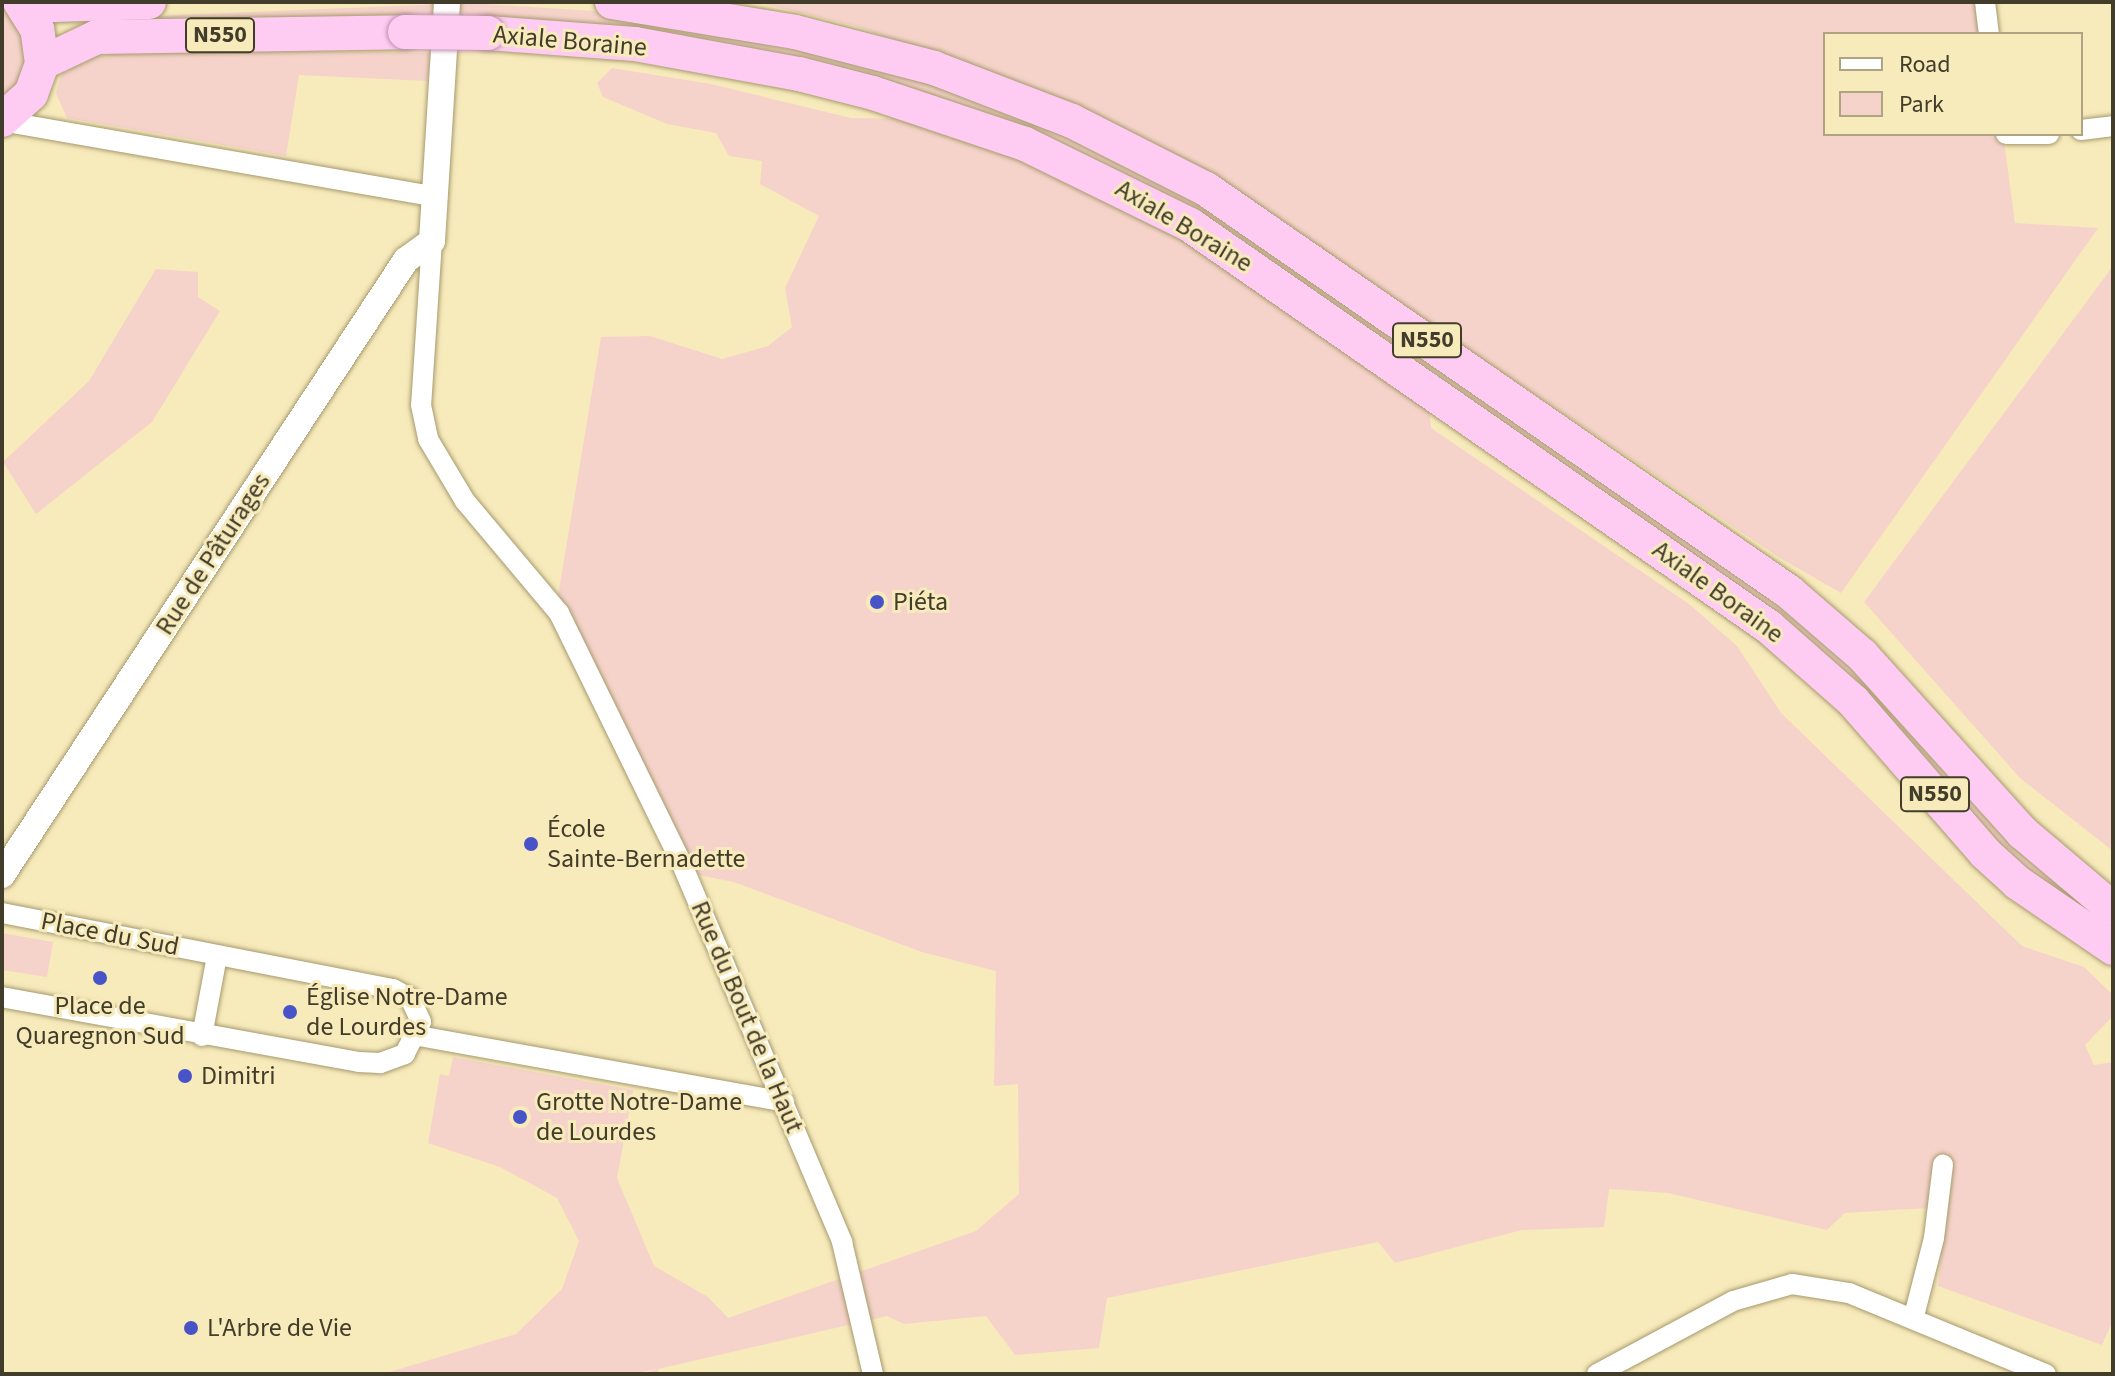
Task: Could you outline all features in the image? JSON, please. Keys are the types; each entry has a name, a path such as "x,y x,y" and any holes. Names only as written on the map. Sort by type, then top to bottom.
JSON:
{"highway":[{"name":"N550","path":"22,4 149,2"},
{"name":"Axiale Boraine","path":"612,2 795,32 934,68 1072,121 1206,189 1789,592 1871,664 2023,833 2113,909"},
{"path":"22,4 40,35 38,75"},
{"name":"Axiale Boraine","path":"2,121 38,75 97,37 488,33 635,44 799,74 873,93 1025,144 1190,225 1769,627 1853,701 1985,853 2018,883 2113,948"}],"street":[{"name":"Rue du Bout de la Haut","path":"447,2 421,405 428,439 465,501 559,613 681,862 784,1102 851,1270 873,1374"},
{"path":"1985,2 1989,32"},
{"path":"38,75 54,130"},
{"path":"2,121 433,196"},
{"path":"2083,130 2113,126"},
{"name":"Rue de Pâturages","path":"2,875 406,260 432,241"},
{"name":"Place du Sud","path":"2,913 393,989 418,1010 419,1036"},
{"path":"202,1036 217,956"},
{"path":"2,997 202,1036 380,1063 405,1054 419,1036 784,1102"},
{"path":"1914,1316 1934,1238 1943,1165"},
{"path":"1597,1374 1733,1301 1792,1284 1849,1293 1914,1316 2046,1374"}],"green space":[{"path":"756,2 1985,2 1989,32 1823,32 1823,136 2003,136 2015,223 2098,228 1841,593 1780,558 1193,166 944,57 855,26"},
{"path":"469,3 625,13 715,25 993,101 1163,178 1809,622 2113,924 2113,934 2018,867 1891,725 1234,240 823,68 111,23 173,15"},
{"path":"2,4 21,23 27,72 2,106"},
{"path":"118,53 431,53 428,81 299,75 286,156 67,118 56,93 61,75 90,58"},
{"path":"612,68 711,84 851,118 913,119 1022,156 1175,229 1429,405 1431,428 1689,604 1737,646 1781,713 2022,946 2084,967 2113,995 2113,1016 2085,1045 2094,1065 2113,1062 2113,1320 2102,1345 1938,1286 1946,1207 1845,1213 1827,1230 1668,1193 1609,1189 1604,1227 1522,1230 1395,1263 1378,1242 1107,1298 1099,1348 1015,1355 986,1316 904,1324 887,1316 658,1369 659,1374 642,1374 657,1369 631,1374 383,1374 516,1334 562,1289 579,1241 557,1198 500,1167 428,1143 440,1074 449,1076 453,1057 633,1090 617,1178 654,1266 708,1297 728,1318 976,1231 1019,1194 1018,1084 994,1086 996,971 922,952 734,882 678,871 555,614 601,337 650,336 722,359 768,346 792,327 785,288 819,216 760,184 762,161 729,156 716,133 667,124 603,97 597,83"},
{"path":"2113,266 2113,851 2020,778 1864,602"},
{"path":"156,269 198,272 198,297 220,311 152,422 36,514 3,462 89,381"},
{"path":"2,933 53,942 47,977 2,970"}],"place":[{"name":"Piéta","path":"877,602"},
{"name":"École Sainte-Bernadette","path":"531,844"},
{"name":"Place de Quaregnon Sud","path":"100,978"},
{"name":"Église Notre-Dame de Lourdes","path":"290,1012"},
{"name":"Dimitri","path":"185,1076"},
{"name":"Grotte Notre-Dame de Lourdes","path":"520,1117"},
{"name":"L'Arbre de Vie","path":"191,1328"}]}
